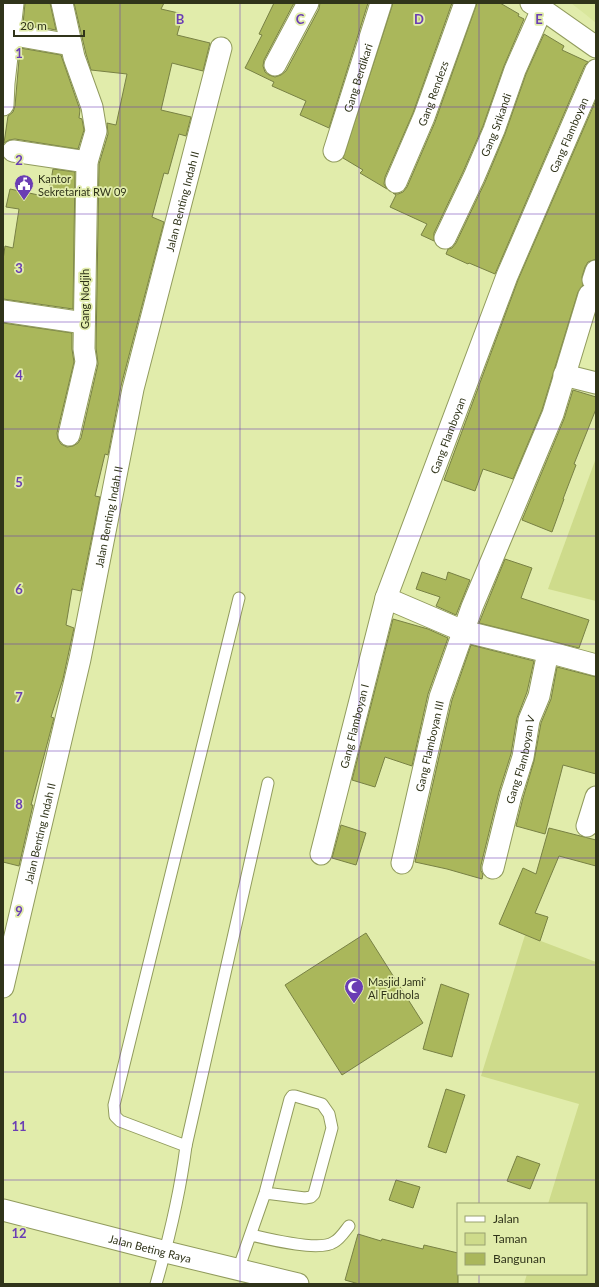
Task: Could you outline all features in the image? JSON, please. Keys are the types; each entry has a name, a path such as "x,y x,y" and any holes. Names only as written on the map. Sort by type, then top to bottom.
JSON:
{"street":[{"path":"3,105 6,34 13,3"},
{"name":"Gang Nodjih","path":"62,3 74,57 92,107 96,131 87,162 84,323 84,349 86,362 69,435"},
{"path":"275,65 308,3"},
{"name":"Gang Berdikari","path":"334,151 381,3"},
{"name":"Gang Rendezs","path":"396,182 427,110 465,3"},
{"path":"537,6 596,47"},
{"name":"Gang Srikandi","path":"445,238 477,171 494,130 537,6"},
{"path":"6,34 71,45"},
{"name":"Jalan Benting Indah II","path":"3,987 80,658 133,389 221,48"},
{"name":"Gang Flamboyan","path":"386,598 507,276 596,70"},
{"path":"13,151 87,162"},
{"name":"Gang Flamboyan III","path":"402,863 440,697 472,607 553,414 593,282"},
{"path":"3,311 84,323"},
{"path":"564,375 596,384"},
{"path":"386,598 463,631 596,665"},
{"name":"Gang Flamboyan I","path":"321,854 386,598"},
{"name":"Gang Flamboyan V","path":"493,868 511,795 523,757 530,720 539,696 548,652"},
{"path":"587,826 596,797"},
{"name":"Jalan Beting Raya","path":"3,1210 298,1284"}],"lane":[{"path":"186,1146 120,1122 115,1116 114,1105 239,598"},
{"path":"156,1284 166,1252 183,1171 186,1146 268,783"},
{"path":"238,1270 265,1193 290,1099 292,1096 295,1096 322,1104 329,1114 332,1128 314,1194 305,1198 265,1193"},
{"path":"251,1236 303,1245 318,1246 334,1242 349,1226"}],"shaded area":[{"path":"571,3 596,3 596,23 585,14"}],"green space":[{"path":"596,458 596,601 548,589"},
{"path":"525,935 596,962 596,1284 524,1284 527,1275 587,1275 587,1203 548,1203 579,1104 481,1076"}],"building":[{"path":"25,3 50,3 56,30 23,24"},
{"path":"74,3 164,3 161,9 183,14 177,35 210,43 203,71 172,63 161,110 191,117 186,136 179,134 168,174 164,173 152,217 164,222 121,386 108,455 105,454 95,496 100,497 81,591 72,589 66,625 74,628 63,679 51,717 54,718 31,805 33,805 19,866 3,862 3,323 72,333 74,362 57,433 61,444 67,447 73,446 78,443 81,438 98,364 96,348 99,164 108,134 107,123 116,125 127,74 91,70"},
{"path":"274,3 294,3 264,60 263,66 265,72 275,77 286,71 319,9 320,3 368,3 329,128 300,115 306,101 272,86 274,82 245,68 262,35 259,34"},
{"path":"393,3 452,3 413,113 385,177 384,184 387,189 360,173 363,170 343,158"},
{"path":"477,3 500,3 519,14 518,16 524,19 504,66 483,126 434,233 434,241 421,235 427,224 390,207 396,195 393,193 398,194 403,192 407,187 435,122"},
{"path":"544,34 564,46 562,50 588,62 585,65 495,274 446,254 448,249 452,248 456,243 485,182 505,134 526,74"},
{"path":"20,48 61,55 80,110 79,118 82,119 84,130 78,149 15,139 4,143 8,116 13,112 15,106"},
{"path":"596,100 596,259 588,262 585,267 582,277 583,285 578,292 542,410 513,479 483,469 475,491 444,480 518,280"},
{"path":"53,169 75,172 73,309 3,299 3,260 5,246 13,248 19,209 6,207 10,189 48,197"},
{"path":"573,390 596,397 596,409 574,464 576,465 552,532 522,520 564,419"},
{"path":"505,559 532,568 521,598 589,620 579,648 479,623"},
{"path":"422,572 446,580 448,572 470,580 456,615 436,606 440,597 416,589"},
{"path":"393,619 428,629 448,638 428,694 412,766 385,757 375,787 352,780"},
{"path":"471,645 534,661 527,692 517,718 511,754 499,792 481,865 481,871 483,874 482,879 415,862 452,700"},
{"path":"557,667 596,677 596,774 563,765 545,834 516,826 534,761 541,723 551,699"},
{"path":"341,825 366,833 356,865 332,858"},
{"path":"549,828 596,840 596,866 559,856 535,913 548,917 540,941 499,924 523,868 536,874"},
{"name":"Masjid Jami' Al Fudhola","path":"366,933 423,1023 342,1075 285,985"},
{"path":"441,984 469,994 452,1057 423,1049"},
{"path":"446,1089 465,1095 446,1153 428,1147"},
{"path":"517,1156 540,1164 530,1189 507,1181"},
{"path":"396,1180 420,1187 413,1208 389,1200"},
{"path":"358,1234 381,1241 382,1239 423,1249 424,1245 457,1253 458,1284 359,1284 345,1280"}],"place":[{"name":"Kantor Sekretariat RW 09","path":"24,201"},
{"name":"Masjid Jami' Al Fudhola","path":"354,1004"}]}
